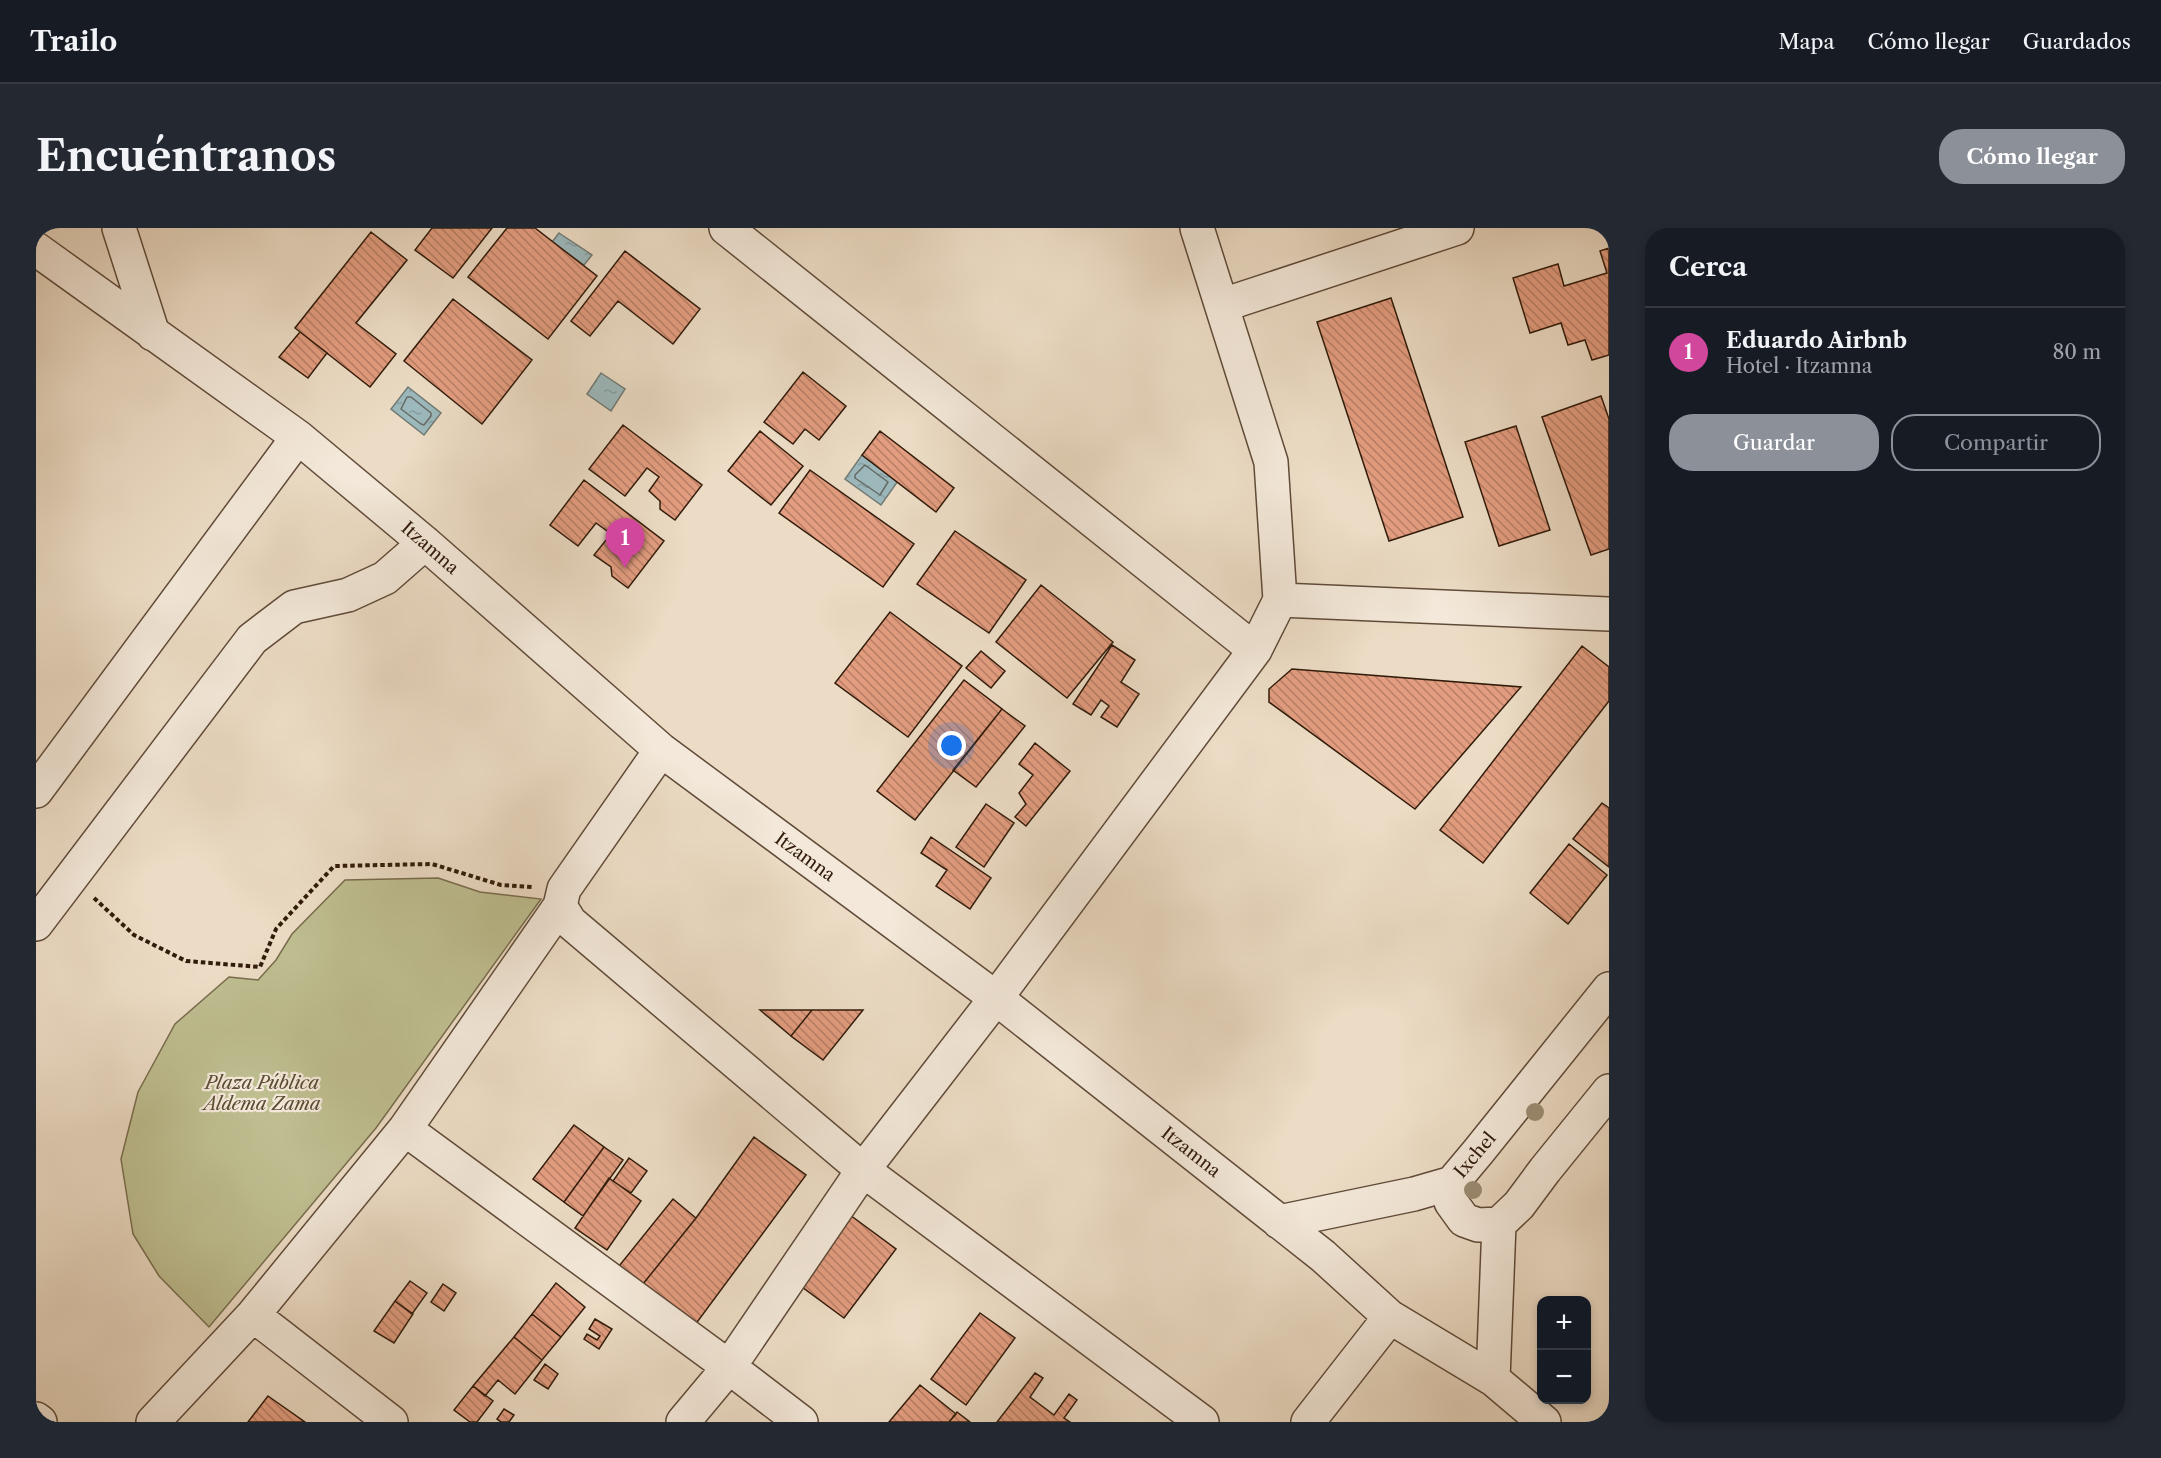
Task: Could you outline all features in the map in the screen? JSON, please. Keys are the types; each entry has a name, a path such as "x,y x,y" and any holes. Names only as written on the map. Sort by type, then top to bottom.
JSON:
{"street":[{"path":"119,228 153,334"},
{"path":"726,228 1255,650"},
{"path":"683,1422 729,1367 863,1170 996,998 1255,650 1280,600 1271,462 1197,228"},
{"path":"1223,305 1457,228"},
{"name":"Itzamna","path":"36,249 298,437 425,543 661,750 996,998 1323,1256 1390,1317 1493,1379 1544,1422"},
{"path":"36,268 76,279"},
{"path":"36,790 298,437"},
{"path":"36,924 252,639 294,607 348,595 385,578 425,543"},
{"path":"1280,600 1609,614"},
{"path":"153,1422 253,1315 405,1129 661,750"},
{"path":"562,898 570,922 863,1170 1202,1422"},
{"name":"Ixchel","path":"1279,1222 1414,1194 1452,1183 1609,989"},
{"path":"1452,1183 1451,1202 1464,1220 1479,1225 1499,1224 1519,1204 1609,1090"},
{"path":"405,1129 801,1422"},
{"path":"1493,1379 1499,1224"},
{"path":"253,1315 391,1422"},
{"path":"1308,1422 1390,1317"}],"path":[{"path":"71,877 134,935 186,961 260,966 276,929 334,866 432,864 501,885 562,898"}],"green space":[{"name":"Plaza Pública Aldema Zama","path":"438,878 480,892 541,899 376,1128 209,1327 159,1276 133,1234 121,1159 138,1092 175,1024 229,977 258,980 276,960 292,934 345,880"}],"water":[{"path":"559,233 592,255 584,265 552,242"},
{"path":"601,373 625,389 611,411 587,394"},
{"path":"408,387 441,413 424,435 391,409"},
{"path":"862,455 898,481 881,505 845,479"}],"building":[{"path":"432,228 492,228 453,278 415,250"},
{"path":"507,228 535,228 597,276 548,339 468,277"},
{"path":"371,232 407,260 356,323 396,354 370,387 295,328"},
{"path":"1609,248 1609,355 1592,360 1585,340 1568,345 1561,323 1530,333 1513,278 1558,264 1564,286 1607,273 1600,251"},
{"path":"625,251 700,309 673,344 618,301 590,336 571,321"},
{"path":"1391,298 1463,517 1389,541 1317,322"},
{"path":"453,299 532,360 482,424 404,361"},
{"path":"300,332 327,353 308,378 279,357"},
{"path":"803,372 846,406 819,440 805,429 793,444 764,422"},
{"path":"1601,396 1609,419 1609,549 1591,555 1542,417"},
{"path":"623,425 702,485 675,520 660,509 660,501 649,491 659,477 647,468 625,496 589,469"},
{"path":"1516,426 1550,530 1499,546 1465,442"},
{"path":"760,431 803,466 771,505 728,471"},
{"path":"880,431 954,488 936,512 862,455"},
{"path":"810,470 914,544 883,587 779,513"},
{"path":"584,480 664,541 628,588 612,576 611,567 594,555 611,534 596,523 578,546 550,525"},
{"path":"955,531 1026,580 989,633 917,584"},
{"path":"1041,585 1113,642 1067,698 996,642"},
{"path":"890,612 962,666 908,737 835,683"},
{"path":"1112,645 1135,660 1121,682 1139,694 1117,727 1101,717 1109,706 1101,700 1091,715 1073,704"},
{"path":"1582,646 1609,667 1609,701 1483,863 1440,830"},
{"path":"981,651 1005,671 991,688 966,668"},
{"path":"1292,669 1521,687 1415,809 1269,702 1269,689"},
{"path":"964,680 1002,709 915,820 877,791"},
{"path":"1002,709 1025,726 976,787 953,770"},
{"path":"1035,743 1070,771 1026,826 1015,817 1026,804 1019,793 1033,775 1019,764"},
{"path":"1602,803 1609,808 1609,867 1573,839"},
{"path":"986,804 1014,823 984,867 956,847"},
{"path":"931,837 991,878 970,909 936,886 947,870 921,853"},
{"path":"1569,844 1607,875 1568,924 1530,893"},
{"path":"760,1010 812,1010 791,1036"},
{"path":"812,1010 863,1010 823,1060 791,1036"},
{"path":"574,1125 604,1147 564,1202 533,1179"},
{"path":"754,1137 806,1175 695,1325 643,1284 696,1218"},
{"path":"604,1147 623,1160 583,1216 564,1202"},
{"path":"629,1158 647,1171 631,1193 613,1181"},
{"path":"609,1178 641,1201 607,1250 575,1228"},
{"path":"673,1199 696,1218 643,1284 619,1266"},
{"path":"850,1215 896,1249 844,1318 798,1284"},
{"path":"410,1281 427,1293 412,1314 395,1301"},
{"path":"556,1283 585,1307 561,1337 532,1314"},
{"path":"443,1284 456,1293 444,1311 431,1302"},
{"path":"395,1301 413,1314 394,1343 374,1331"},
{"path":"980,1313 1015,1338 966,1405 931,1379"},
{"path":"532,1314 561,1337 542,1360 514,1337"},
{"path":"595,1319 612,1329 599,1349 584,1339 587,1334 597,1340 600,1336 589,1329"},
{"path":"514,1337 542,1360 515,1394 498,1380 485,1396 473,1386"},
{"path":"545,1364 558,1374 548,1389 534,1380"},
{"path":"1035,1373 1043,1378 1030,1397 1054,1415 1069,1394 1077,1400 1064,1418 1070,1422 997,1422"},
{"path":"920,1385 956,1414 949,1422 889,1422"},
{"path":"473,1386 493,1401 477,1422 470,1422 454,1410"},
{"path":"268,1396 305,1422 248,1422"},
{"path":"504,1409 514,1415 509,1422 501,1422 497,1419"},
{"path":"957,1412 970,1422 949,1422"}],"place":[{"name":"Eduardo Airbnb","path":"625,568"}]}
